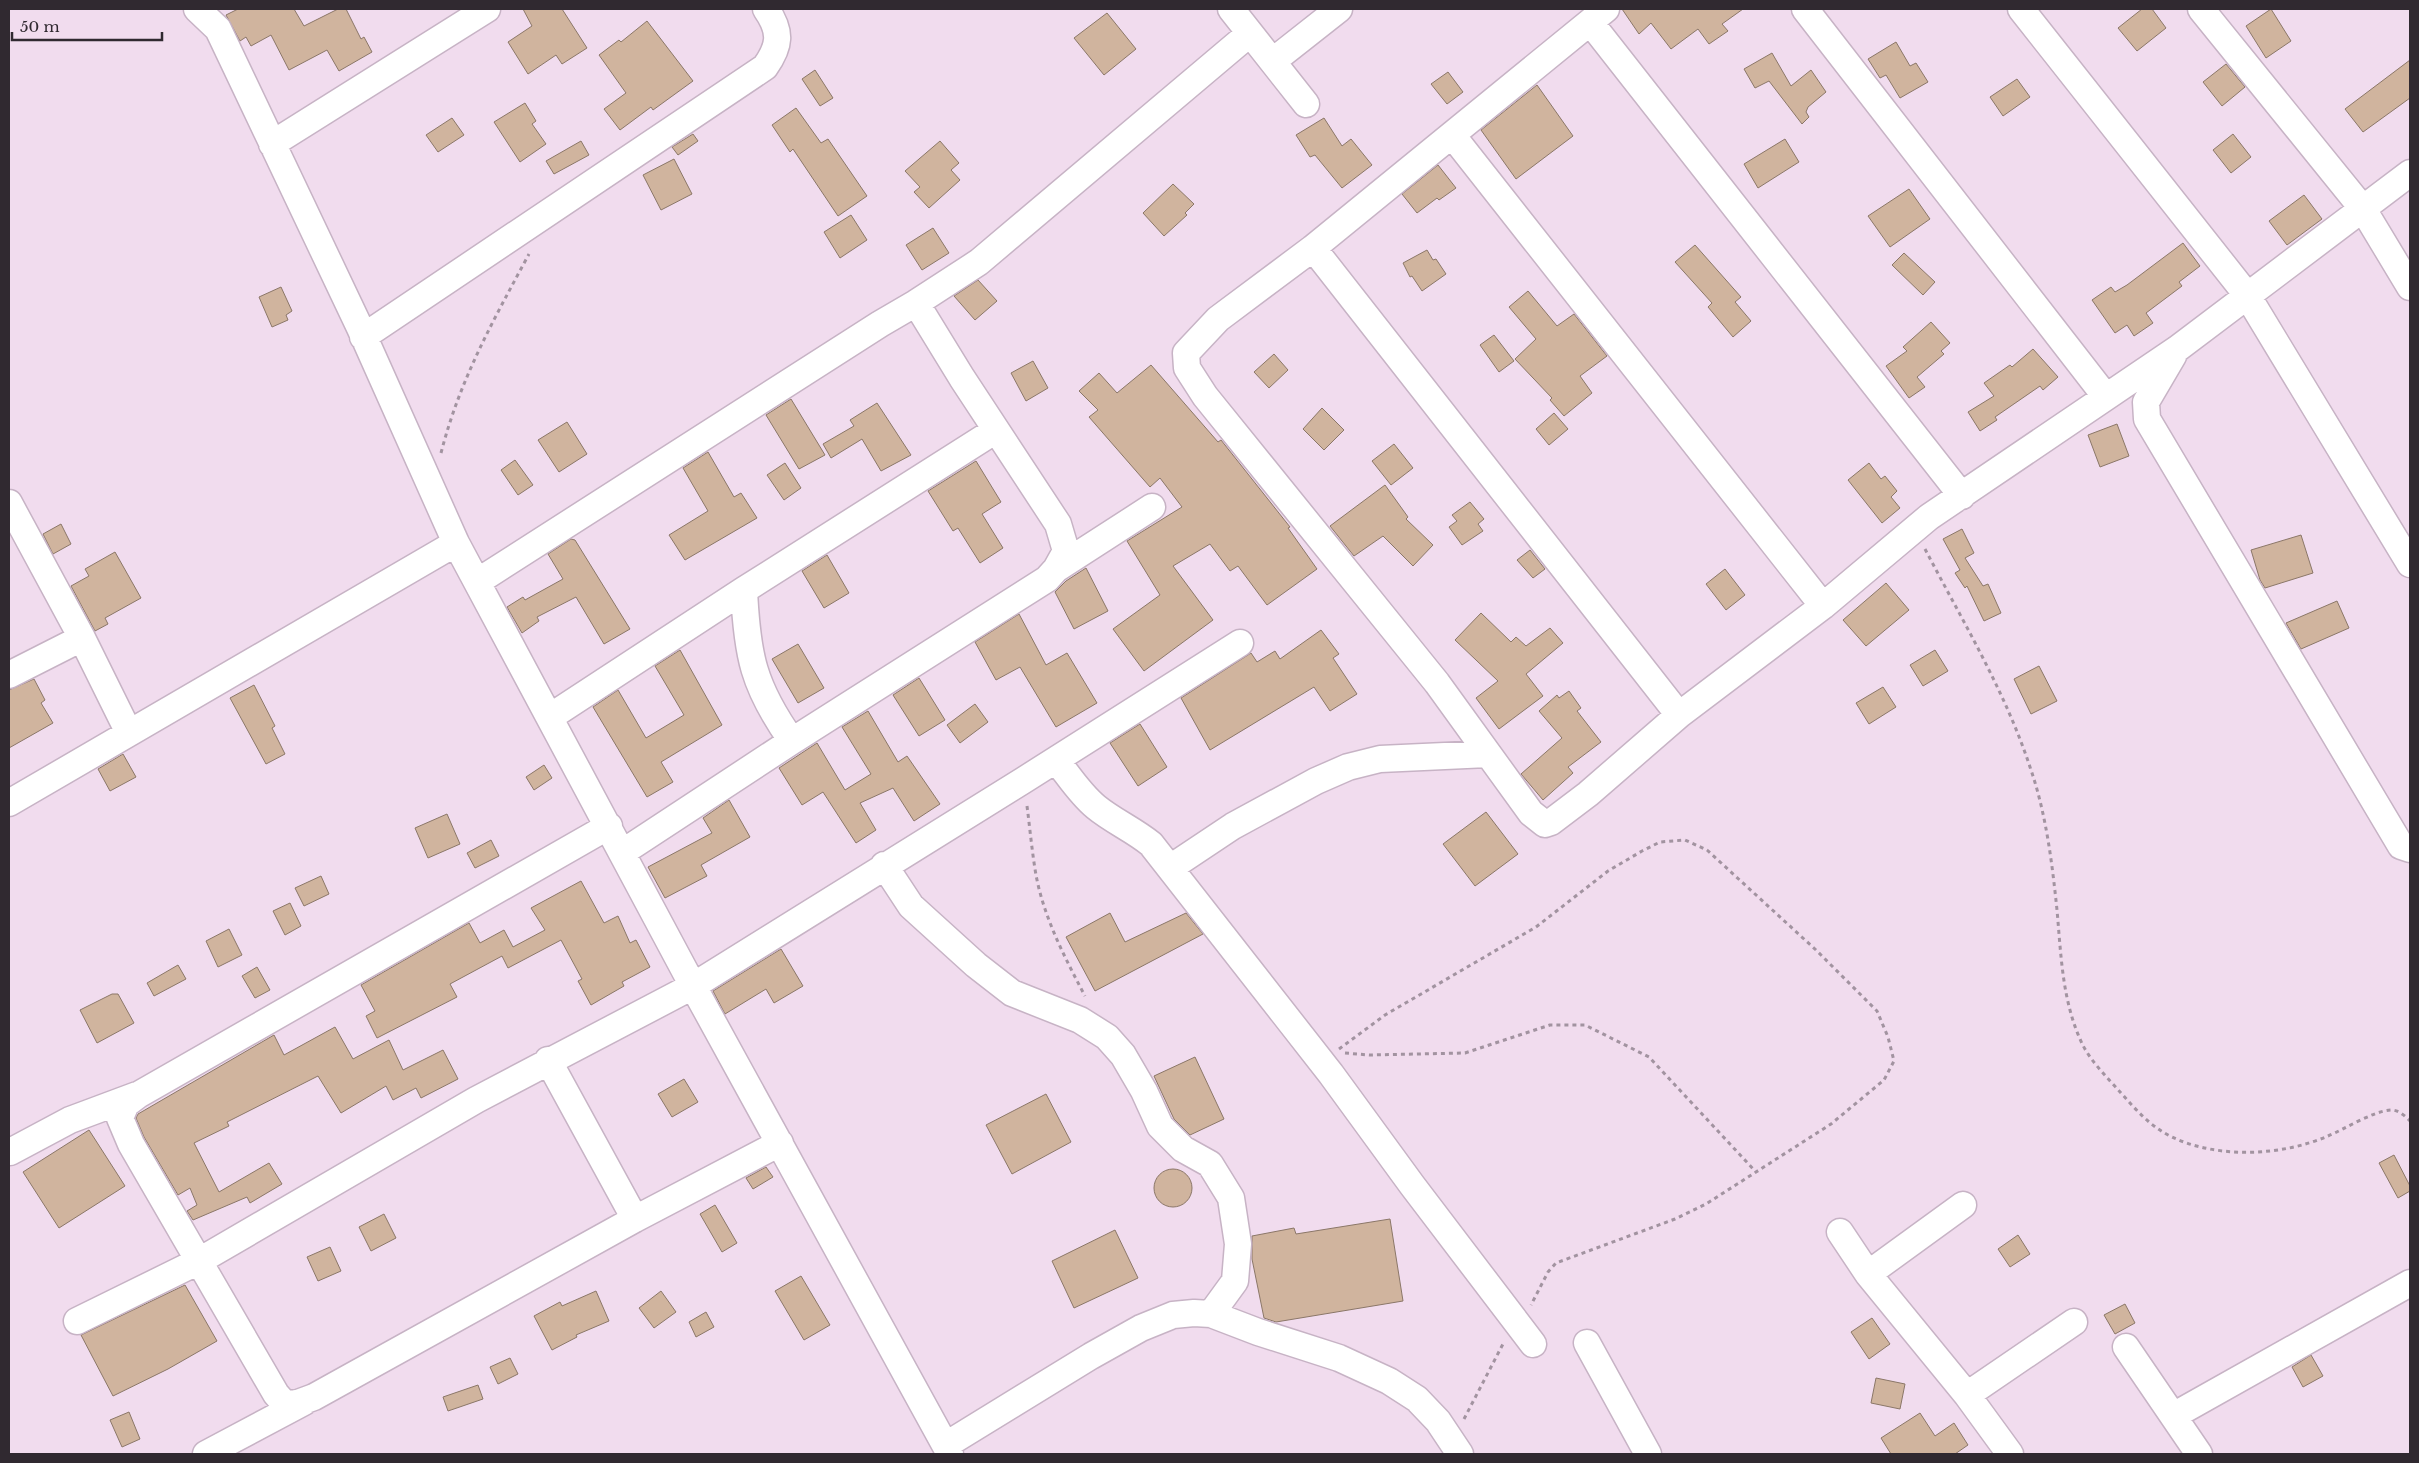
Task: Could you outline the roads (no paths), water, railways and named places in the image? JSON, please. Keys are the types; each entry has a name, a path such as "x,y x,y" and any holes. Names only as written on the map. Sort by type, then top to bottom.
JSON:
{"street":[{"path":"197,9 218,29 363,337 456,543 693,986 948,1450 1091,1356 1141,1328 1173,1315 1212,1314 1339,1358 1389,1381 1417,1400 1438,1421 1456,1448"},
{"path":"272,144 488,9"},
{"path":"363,337 765,68 776,52 778,34 766,9"},
{"path":"1231,9 1306,104"},
{"path":"1273,61 1339,9"},
{"path":"1805,9 2106,397"},
{"path":"2021,9 2247,296 2410,564"},
{"path":"2201,9 2363,209 2410,287"},
{"path":"1962,496 1598,15 1313,248 1218,319 1186,353 1187,368 1205,396 1431,675 1531,812 1545,824 1588,794 1679,715 1823,606 1929,517 1962,496 2177,348 2410,173"},
{"path":"477,582 979,262 1249,34"},
{"path":"1452,135 1823,606"},
{"path":"1313,248 1679,715"},
{"path":"916,303 1058,524 1066,551 1056,569"},
{"path":"2177,348 2146,402 2147,419 2401,846 2410,849"},
{"path":"550,718 744,590 996,430"},
{"path":"9,502 82,638 129,732"},
{"path":"623,852 792,741 1036,586 1056,569 1152,507"},
{"path":"9,803 456,543"},
{"path":"744,590 746,627 752,664 763,695 792,741"},
{"path":"9,675 82,638"},
{"path":"77,1321 198,1261 548,1060 693,986 1240,643"},
{"path":"1170,868 1233,826 1316,781 1348,767 1380,759 1488,754"},
{"path":"1056,760 1082,794 1097,808 1134,830 1151,844 1331,1074 1469,1261 1533,1344"},
{"path":"314,1397 295,1404 283,1402 198,1261 131,1144 120,1118 121,1111 126,1104 138,1095 609,826"},
{"path":"884,866 911,906 976,965 1012,993 1080,1020 1107,1037 1124,1055 1144,1091 1160,1126 1183,1148 1210,1164 1231,1198 1238,1244 1235,1281 1212,1314"},
{"path":"548,1060 636,1218"},
{"path":"10,1152 70,1120 138,1095"},
{"path":"206,1454 314,1397 636,1218 780,1143"},
{"path":"1868,1274 1963,1205"},
{"path":"1840,1232 1868,1274 1967,1395 2010,1454"},
{"path":"2173,1416 2410,1283"},
{"path":"1967,1395 2074,1322"},
{"path":"1588,1343 1648,1454"},
{"path":"2126,1347 2173,1416 2189,1451"}]}
